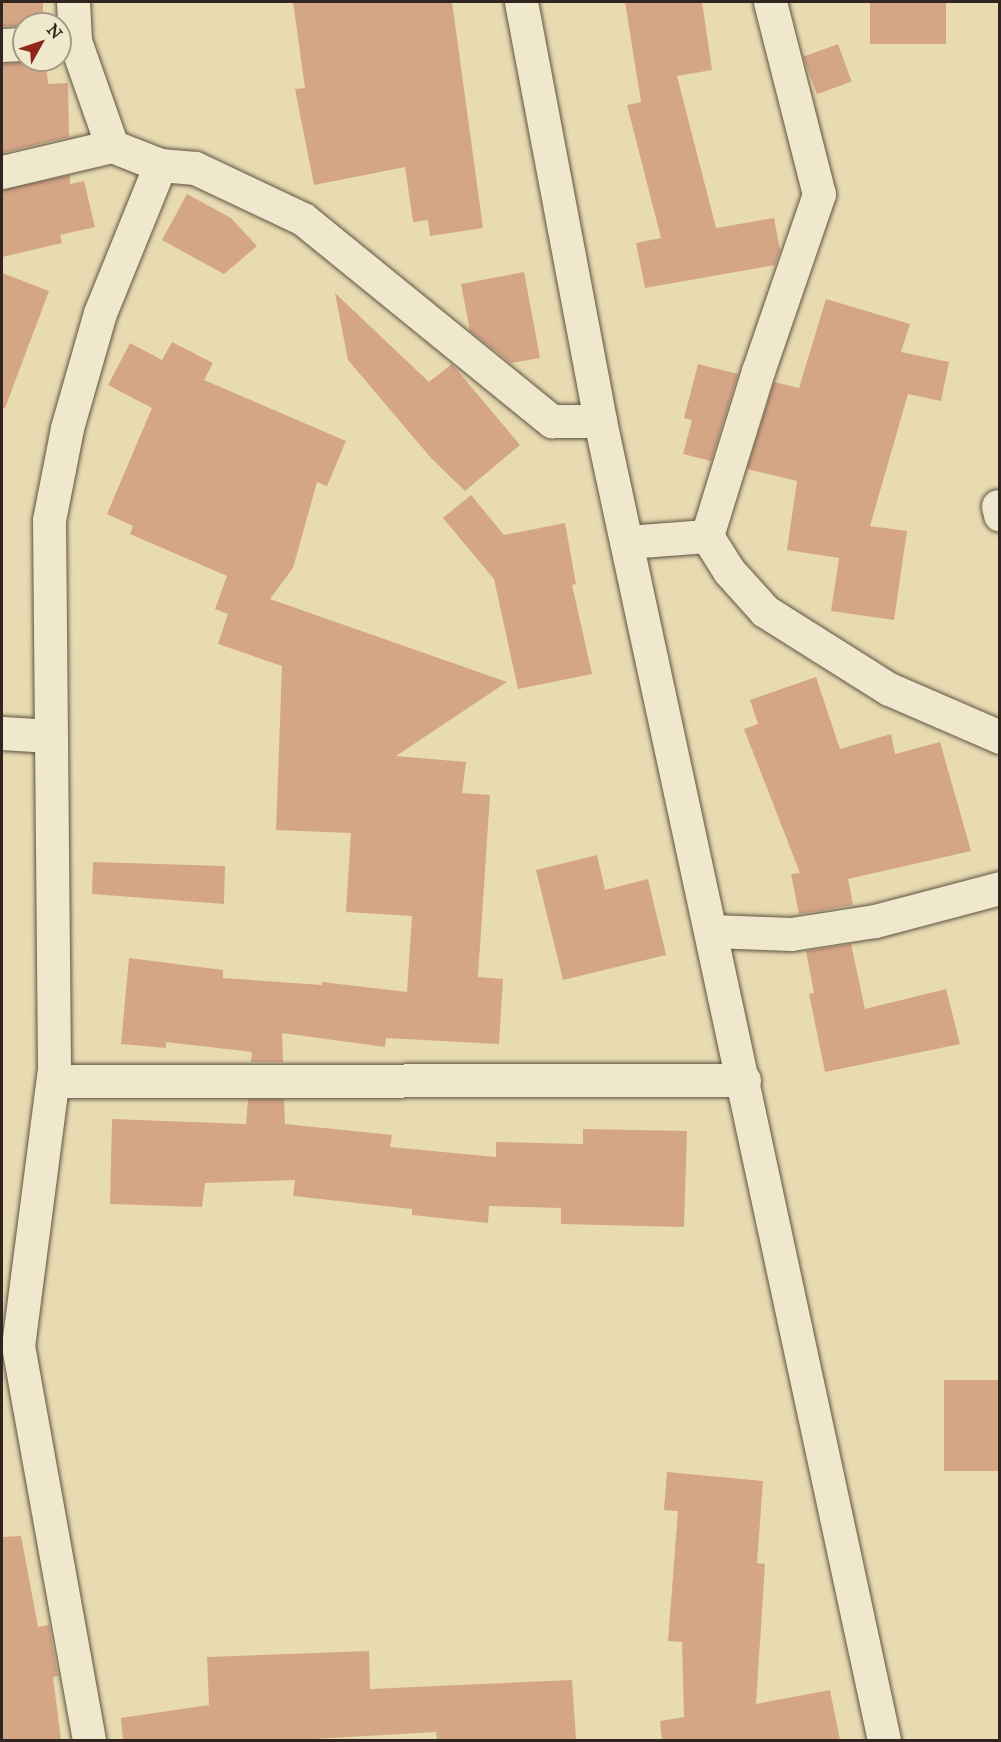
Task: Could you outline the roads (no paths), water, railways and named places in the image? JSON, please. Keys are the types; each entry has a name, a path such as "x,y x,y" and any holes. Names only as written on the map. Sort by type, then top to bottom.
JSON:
{"street":[{"path":"520,2 600,421 712,931 884,1740"},
{"path":"770,2 819,194 758,371 707,536 729,571 765,611 889,689 999,737"},
{"path":"72,51 112,146"},
{"path":"2,172 112,146 160,165 195,168 303,219 552,421 600,421"},
{"path":"89,1740 10,1347 52,1081 49,520 67,428 100,313 160,165"},
{"path":"627,542 707,536"},
{"path":"2,733 51,736"},
{"path":"712,931 791,934 875,921 999,888"},
{"path":"52,1081 744,1080"}]}
